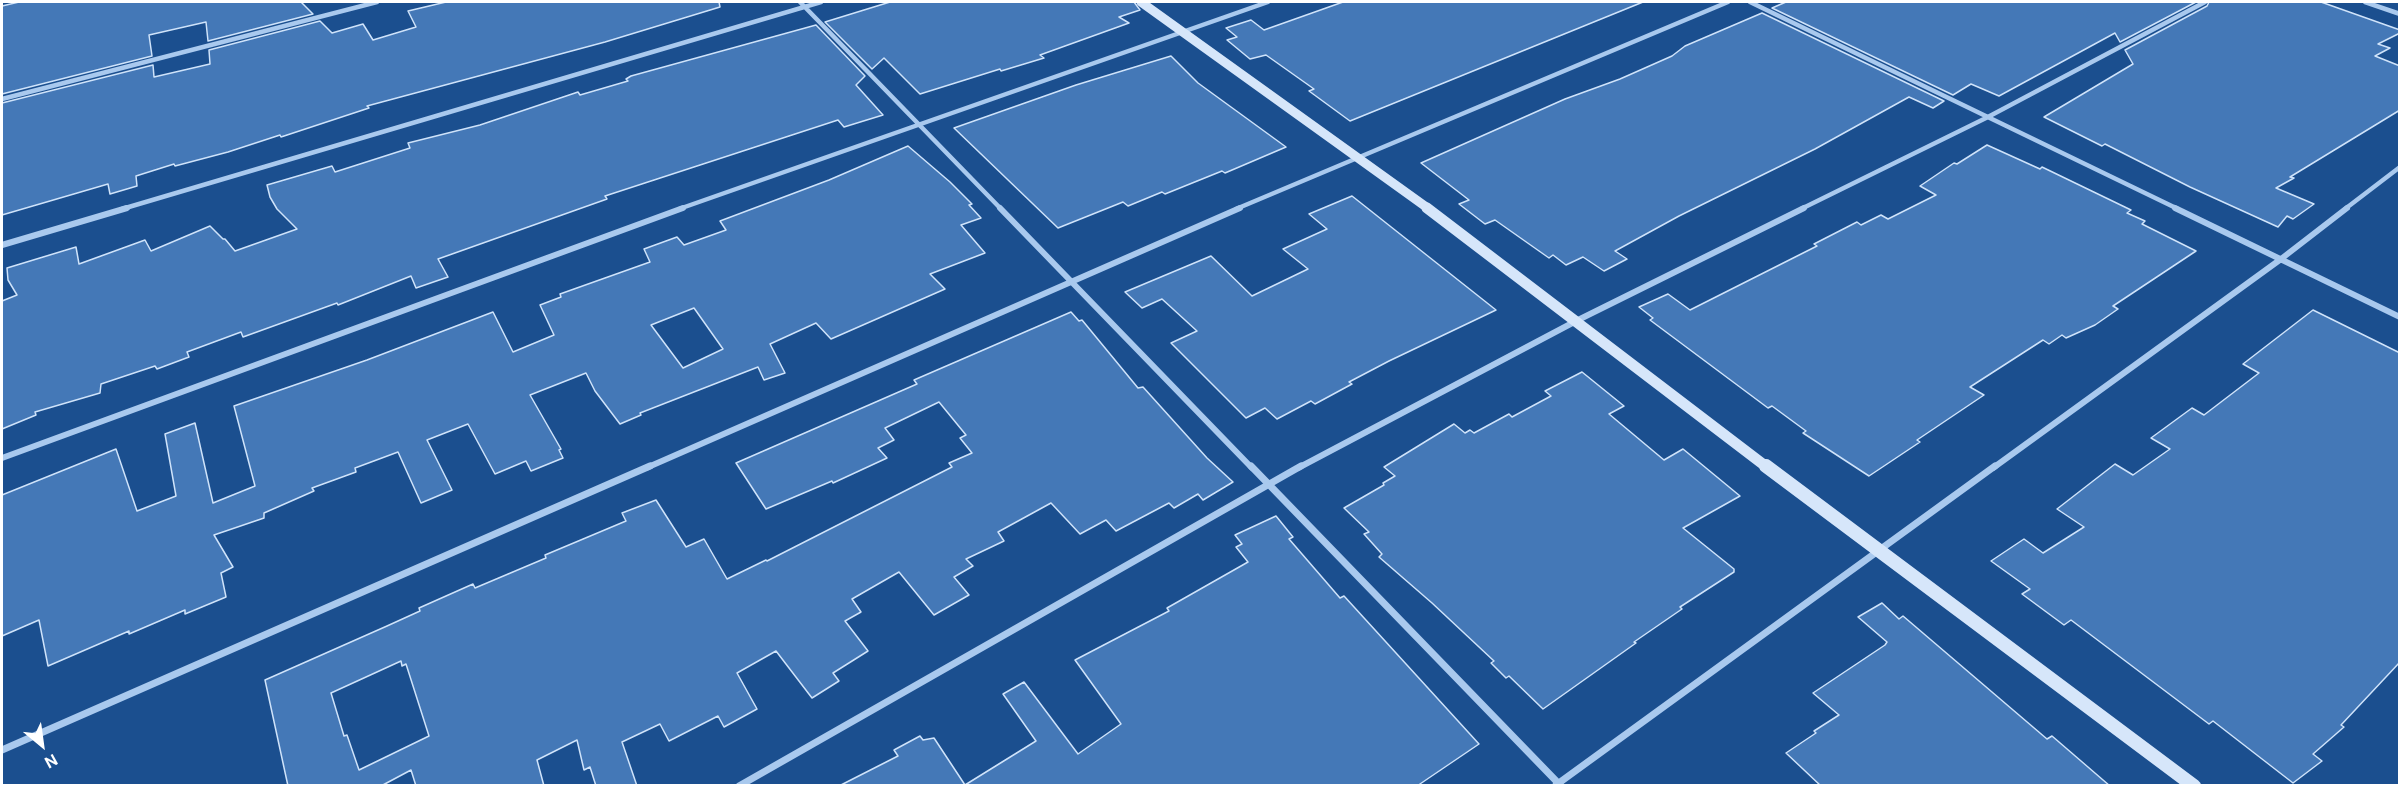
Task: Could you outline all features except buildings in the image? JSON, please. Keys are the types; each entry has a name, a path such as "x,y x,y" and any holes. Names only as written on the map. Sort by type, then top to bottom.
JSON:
{"main road":[{"path":"1141,2 1578,320 1877,551 2194,786"}],"street":[{"path":"2,99 377,2"},
{"path":"2,245 802,4 821,2"},
{"path":"2,458 383,315 916,123 1268,2"},
{"path":"2,750 1356,157 1728,2"},
{"path":"1750,2 2400,317"},
{"path":"739,786 1268,483 1578,320 1986,118 2205,2"},
{"path":"2365,2 2400,14"},
{"path":"802,4 1558,785 1877,551 2282,259 2400,166"}]}
